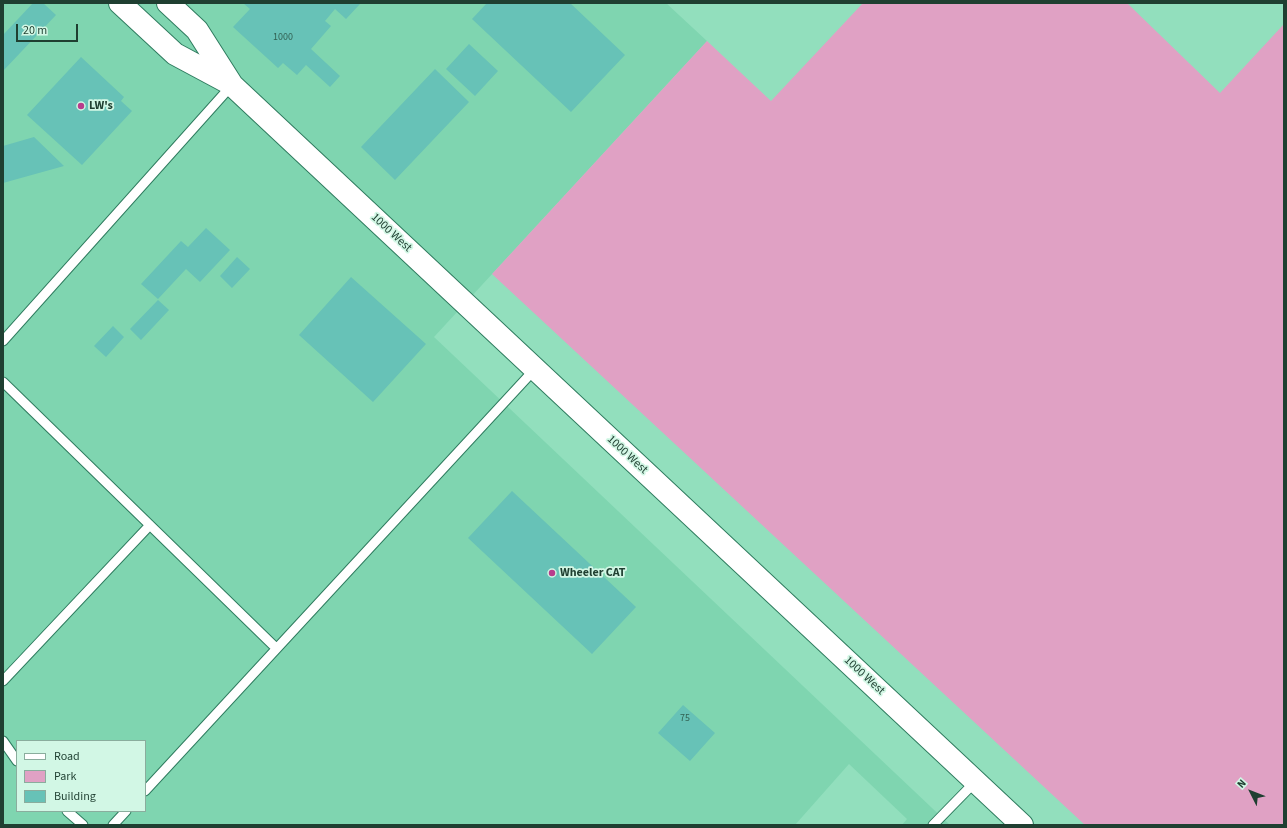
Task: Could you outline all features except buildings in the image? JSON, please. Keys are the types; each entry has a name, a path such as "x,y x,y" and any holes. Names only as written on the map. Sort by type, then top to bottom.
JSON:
{"main road":[{"name":"1000 West","path":"120,3 175,54 232,85"},
{"name":"1000 West","path":"168,3 197,30 232,85 1022,825"}],"lane":[{"path":"3,341 232,85"},
{"path":"146,790 535,369"},
{"path":"3,382 276,648"},
{"path":"3,681 150,525"},
{"path":"3,741 16,760"},
{"path":"933,825 976,781"},
{"path":"69,812 83,825"},
{"path":"113,825 125,812"}],"shaded area":[{"path":"3,3 666,3 707,41 434,337 950,825 902,825 907,819 849,764 795,825 3,825"}],"green space":[{"path":"863,3 1127,3 1220,93 1284,24 1284,825 1085,825 492,274 707,41 771,101"}],"place":[{"name":"LW's","path":"81,106"},
{"name":"Wheeler CAT","path":"552,573"}]}
